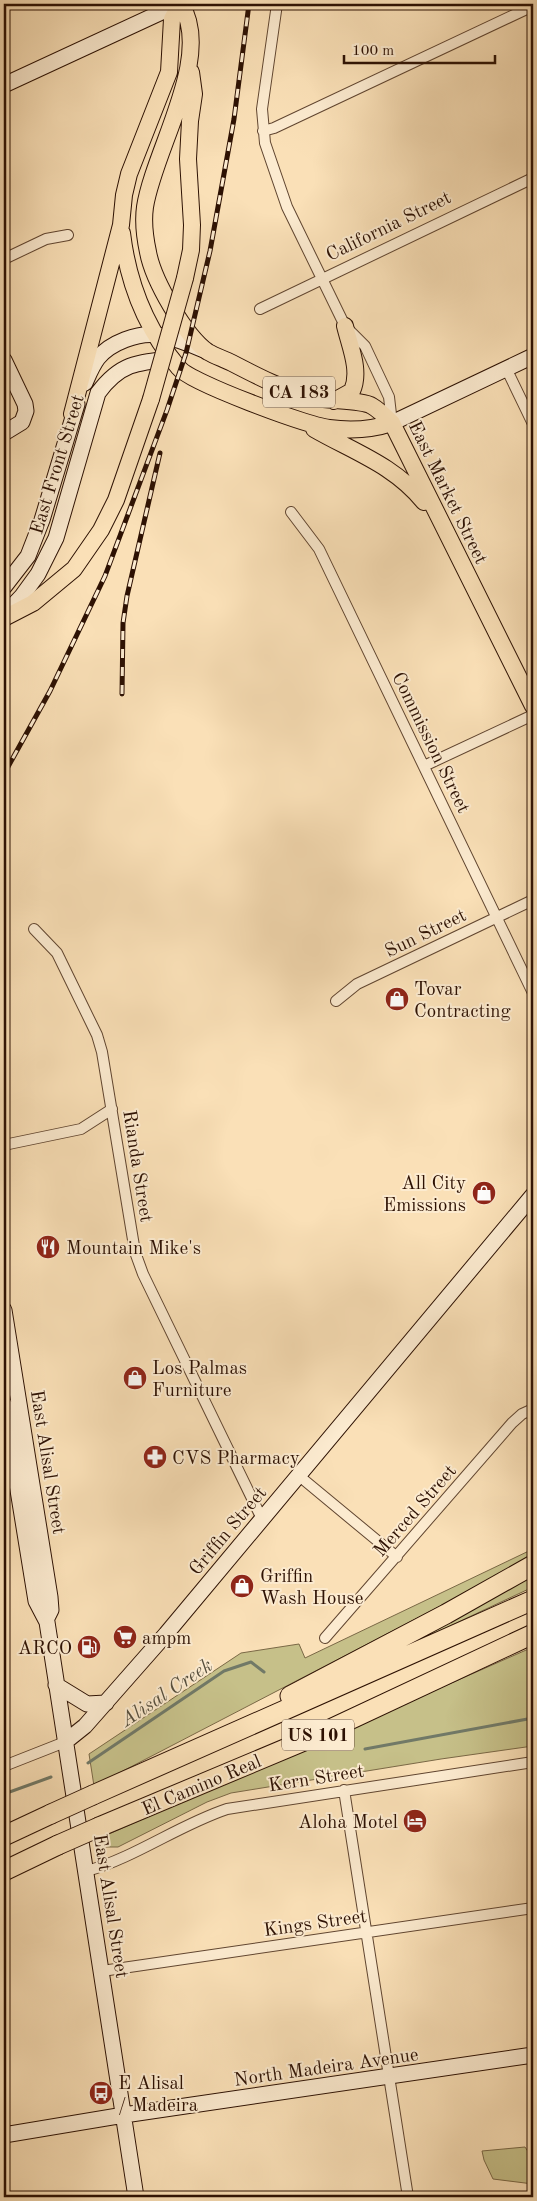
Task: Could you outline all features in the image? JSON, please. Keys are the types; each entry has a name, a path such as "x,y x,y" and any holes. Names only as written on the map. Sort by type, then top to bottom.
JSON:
{"highway":[{"path":"226,1737 251,1716 446,1614 533,1565"},
{"name":"El Camino Real","path":"4,1836 533,1600"},
{"name":"El Camino Real","path":"4,1871 99,1827 311,1738 533,1634"}],"main road":[{"name":"CA 183","path":"207,351 185,326 155,277 148,253 144,227 144,209 151,180 184,87 190,60 191,32 187,14 180,4 172,19 169,72 129,174 124,195 121,225 131,280 148,323 180,370 213,387 299,421"},
{"path":"4,85 180,4"},
{"path":"4,617 33,603 74,569 101,530 116,500 151,399 191,250 192,225 188,159 190,121 194,94 190,60"},
{"path":"72,414 121,225"},
{"path":"334,401 352,391 355,378 356,368 345,326"},
{"name":"East Front Street","path":"4,587 28,556 42,520 72,414 91,368 108,349 130,338 156,334 180,340 262,378 312,397 370,405 392,423"},
{"path":"299,421 326,428 375,429 392,423 533,356"},
{"name":"East Front Street","path":"4,617 38,574 56,538 98,393 106,382 124,367 173,359"},
{"path":"4,360 25,404 25,418 18,426 4,433"},
{"path":"299,421 392,470 415,491 442,525"},
{"name":"East Market Street","path":"392,423 533,706"},
{"name":"Griffin Street","path":"65,1742 81,1730 106,1703 532,1198"},
{"name":"East Alisal Street","path":"4,1310 50,1597 51,1610 46,1620"},
{"name":"East Alisal Street","path":"4,1404 8,1456 36,1601 46,1620 87,1871 136,2197"},
{"path":"8,1456 28,1451"},
{"path":"56,1684 87,1704 106,1703"},
{"name":"North Madeira Avenue","path":"4,2135 124,2115 533,2055"}],"street":[{"name":"East Market Street","path":"277,4 262,109 265,143 287,207 322,279 345,326 365,346 389,397 392,423"},
{"path":"263,131 274,128 533,6"},
{"name":"California Street","path":"260,309 533,178"},
{"path":"4,259 46,239 68,235"},
{"path":"506,368 533,424"},
{"name":"Commission Street","path":"291,512 319,549 533,993"},
{"path":"424,766 533,714"},
{"name":"Sun Street","path":"336,1002 357,984 533,900"},
{"name":"Rianda Street","path":"34,929 58,953 97,1034 112,1109 135,1252 143,1274 262,1518"},
{"path":"4,1145 81,1129 112,1109"},
{"name":"Merced Street","path":"325,1638 512,1424 522,1414 533,1409"},
{"path":"298,1475 397,1557"},
{"name":"Griffin Street","path":"4,1766 65,1742"},
{"name":"Kern Street","path":"87,1871 108,1865 208,1816 227,1809 533,1762"},
{"path":"344,1790 408,2197"},
{"name":"Kings Street","path":"102,1971 533,1908"}],"shaded area":[{"path":"533,1549 533,1558 94,1786 89,1754 241,1653 299,1644 305,1658"},
{"path":"533,1571 533,1587 405,1647 402,1642"},
{"path":"533,1647 533,1746 231,1793 207,1802 118,1847 103,1847 102,1837"},
{"path":"525,2147 533,2159 533,2184 493,2179 482,2151"}],"waterway":[{"name":"Alisal Creek","path":"88,1763 224,1671 251,1662 264,1672"},
{"name":"Alisal Creek","path":"365,1749 533,1718"},
{"name":"Alisal Creek","path":"4,1794 51,1777"}],"railway":[{"path":"4,774 50,691 105,576 167,410 186,353 210,251 234,119 249,4"},
{"path":"122,694 123,623 127,596 160,453"}],"place":[{"name":"Tovar Contracting","path":"397,999"},
{"name":"All City Emissions","path":"484,1193"},
{"name":"Mountain Mike's","path":"48,1247"},
{"name":"Los Palmas Furniture","path":"135,1378"},
{"name":"CVS Pharmacy","path":"155,1457"},
{"name":"Griffin Wash House","path":"242,1586"},
{"name":"ampm","path":"125,1637"},
{"name":"ARCO","path":"89,1647"},
{"name":"Aloha Motel","path":"415,1821"},
{"name":"E Alisal / Madeira","path":"101,2093"}]}
